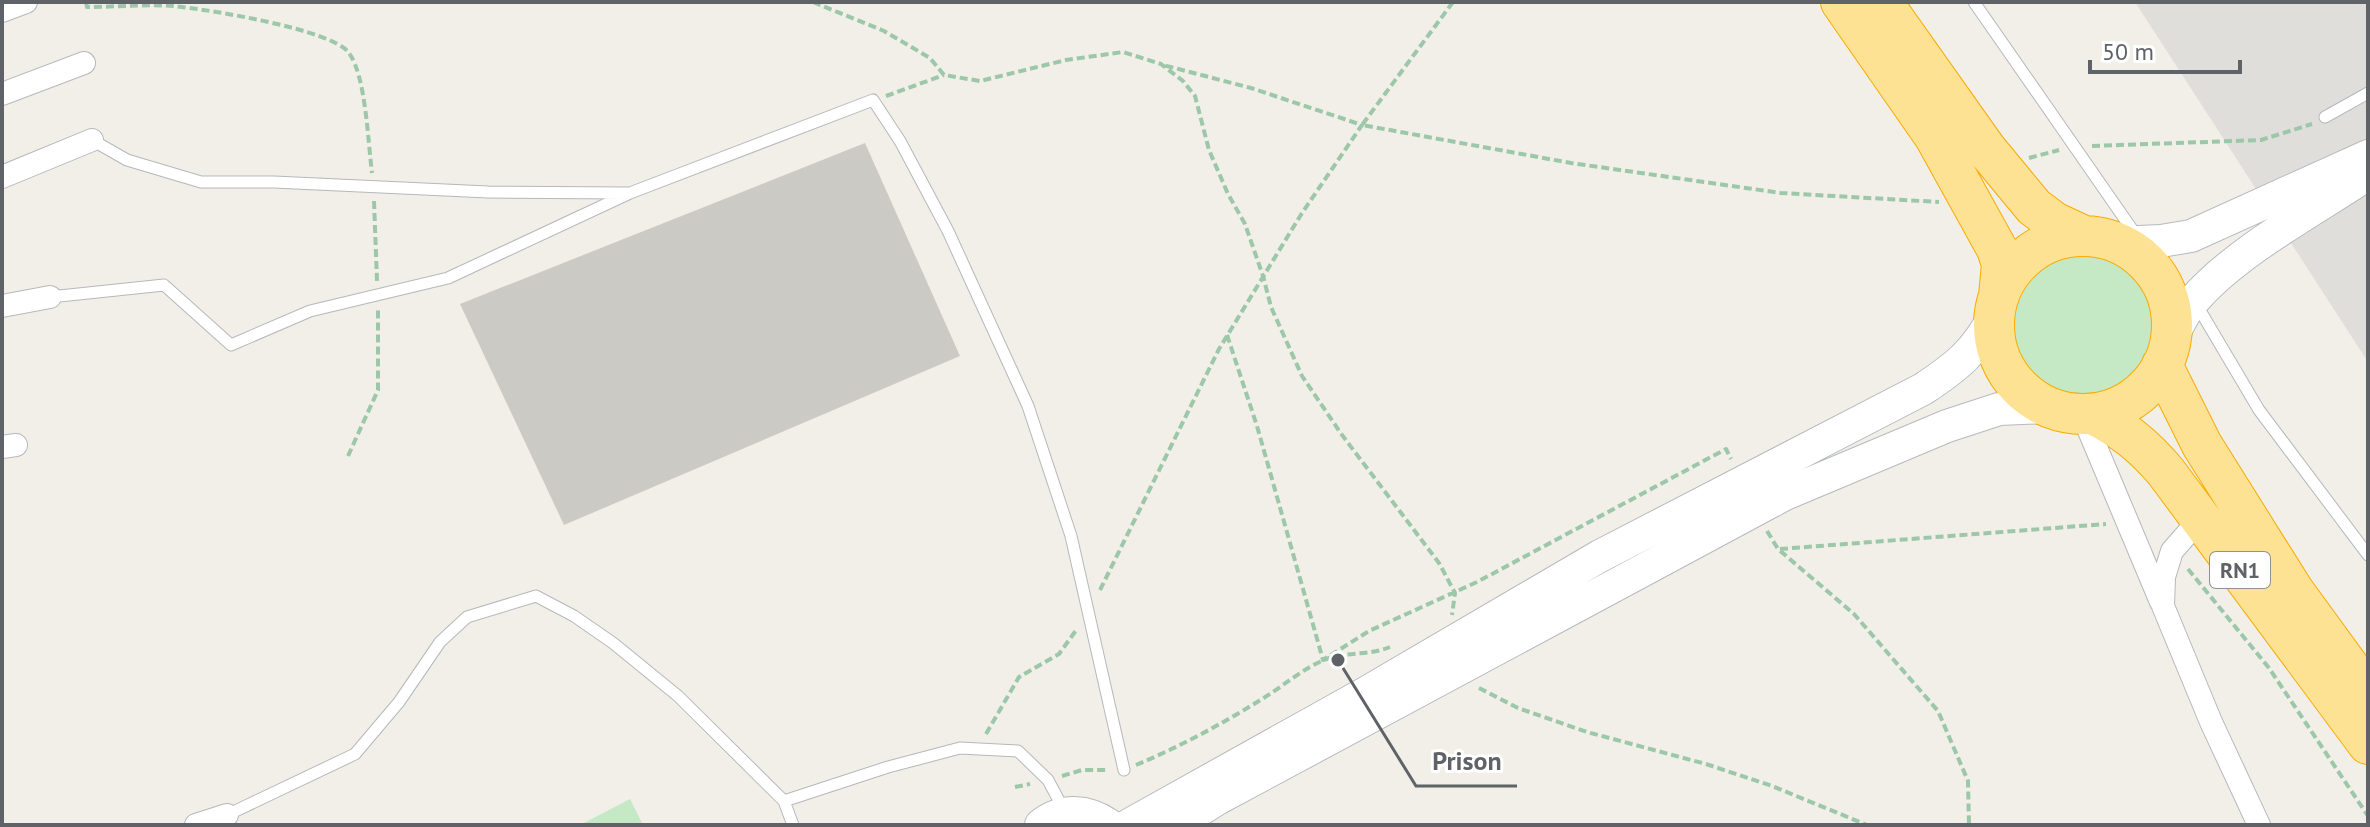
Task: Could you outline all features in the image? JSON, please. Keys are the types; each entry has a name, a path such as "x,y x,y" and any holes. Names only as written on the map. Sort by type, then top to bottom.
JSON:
{"highway":[{"name":"RN1","path":"1841,2 1935,137 1997,249 2002,264 1996,343 2006,370 2024,392 2122,428 2144,446 2368,744"},
{"name":"RN1","path":"1882,2 2034,207 2054,222 2114,240 2149,266 2164,289 2171,315 2166,354 2202,445 2293,590 2368,693"},
{"path":"1997,306 2012,272 2032,252 2056,240 2114,240"},
{"path":"2074,412 2129,402 2148,386 2166,354"}],"main road":[{"path":"2114,240 2191,236 2368,156"},
{"path":"2166,354 2194,300 2237,261 2368,174"},
{"path":"1176,825 1463,652 1600,556 1747,497 1923,389 1958,366 1980,342 1997,306"},
{"path":"1747,497 1785,494 1947,426 1999,409 2074,412"},
{"path":"1129,825 1463,652"},
{"path":"1053,819 1082,812 1098,817 1109,825"}],"street":[{"path":"2,11 26,2"},
{"path":"2,94 84,63"},
{"path":"2,177 92,140"},
{"path":"2,306 50,297"},
{"path":"2074,412 2127,522 2211,722 2259,825"},
{"path":"2163,606 2164,577 2172,551 2201,518"},
{"path":"196,825 227,815"}],"lane":[{"path":"1974,2 2076,147 2114,240"},
{"path":"2325,117 2368,93"},
{"path":"50,297 164,285 231,345 310,311 448,278 630,193 873,100 907,153 948,231 1028,406 1071,536 1124,770"},
{"path":"92,140 127,160 201,182 488,192 630,193"},
{"path":"2194,300 2259,410 2368,555"},
{"path":"227,815 355,754 399,702 440,642 467,617 536,596 574,616 678,696 784,801 793,825"},
{"path":"784,801 888,767 960,748 1018,751 1048,780 1053,819"}],"path":[{"path":"86,2 87,7 171,6 221,13 329,40 349,52 361,85 373,187 378,390 348,456"},
{"path":"813,2 884,31 930,58 944,75"},
{"path":"1149,487 1227,335 1302,213 1362,125 1453,2"},
{"path":"873,100 944,75 980,81 1066,60 1123,52 1251,88 1362,125 1571,163 1781,193 1938,202 1965,190"},
{"path":"1161,64 1183,81 1195,96 1209,150 1245,224 1271,307 1302,376 1342,435 1439,563 1455,593 1452,620 1475,685 1518,708 1587,732 1772,786 1867,825"},
{"path":"2004,170 2036,154 2076,147 2261,140 2325,117"},
{"path":"1227,335 1257,426 1323,660"},
{"path":"1015,787 1082,770 1124,770 1164,753 1259,701 1369,631 1455,593 1726,449 1747,497 1778,549 1854,614 1938,711 1968,781 1969,825"},
{"path":"1778,549 2127,522"},
{"path":"2172,551 2269,668 2368,816"},
{"path":"1323,660 1351,653 1380,651 1394,645"}],"shaded area":[{"path":"2135,2 2368,2 2368,362"}],"green space":[{"path":"2083,248 2112,254 2137,271 2154,296 2160,325 2154,354 2137,379 2112,396 2083,402 2054,396 2029,379 2012,354 2006,325 2012,296 2029,271 2054,254"},
{"path":"630,799 643,825 580,825"}],"building":[{"path":"865,143 960,356 564,525 460,304"}],"place":[{"name":"Prison","path":"1338,660"}]}
